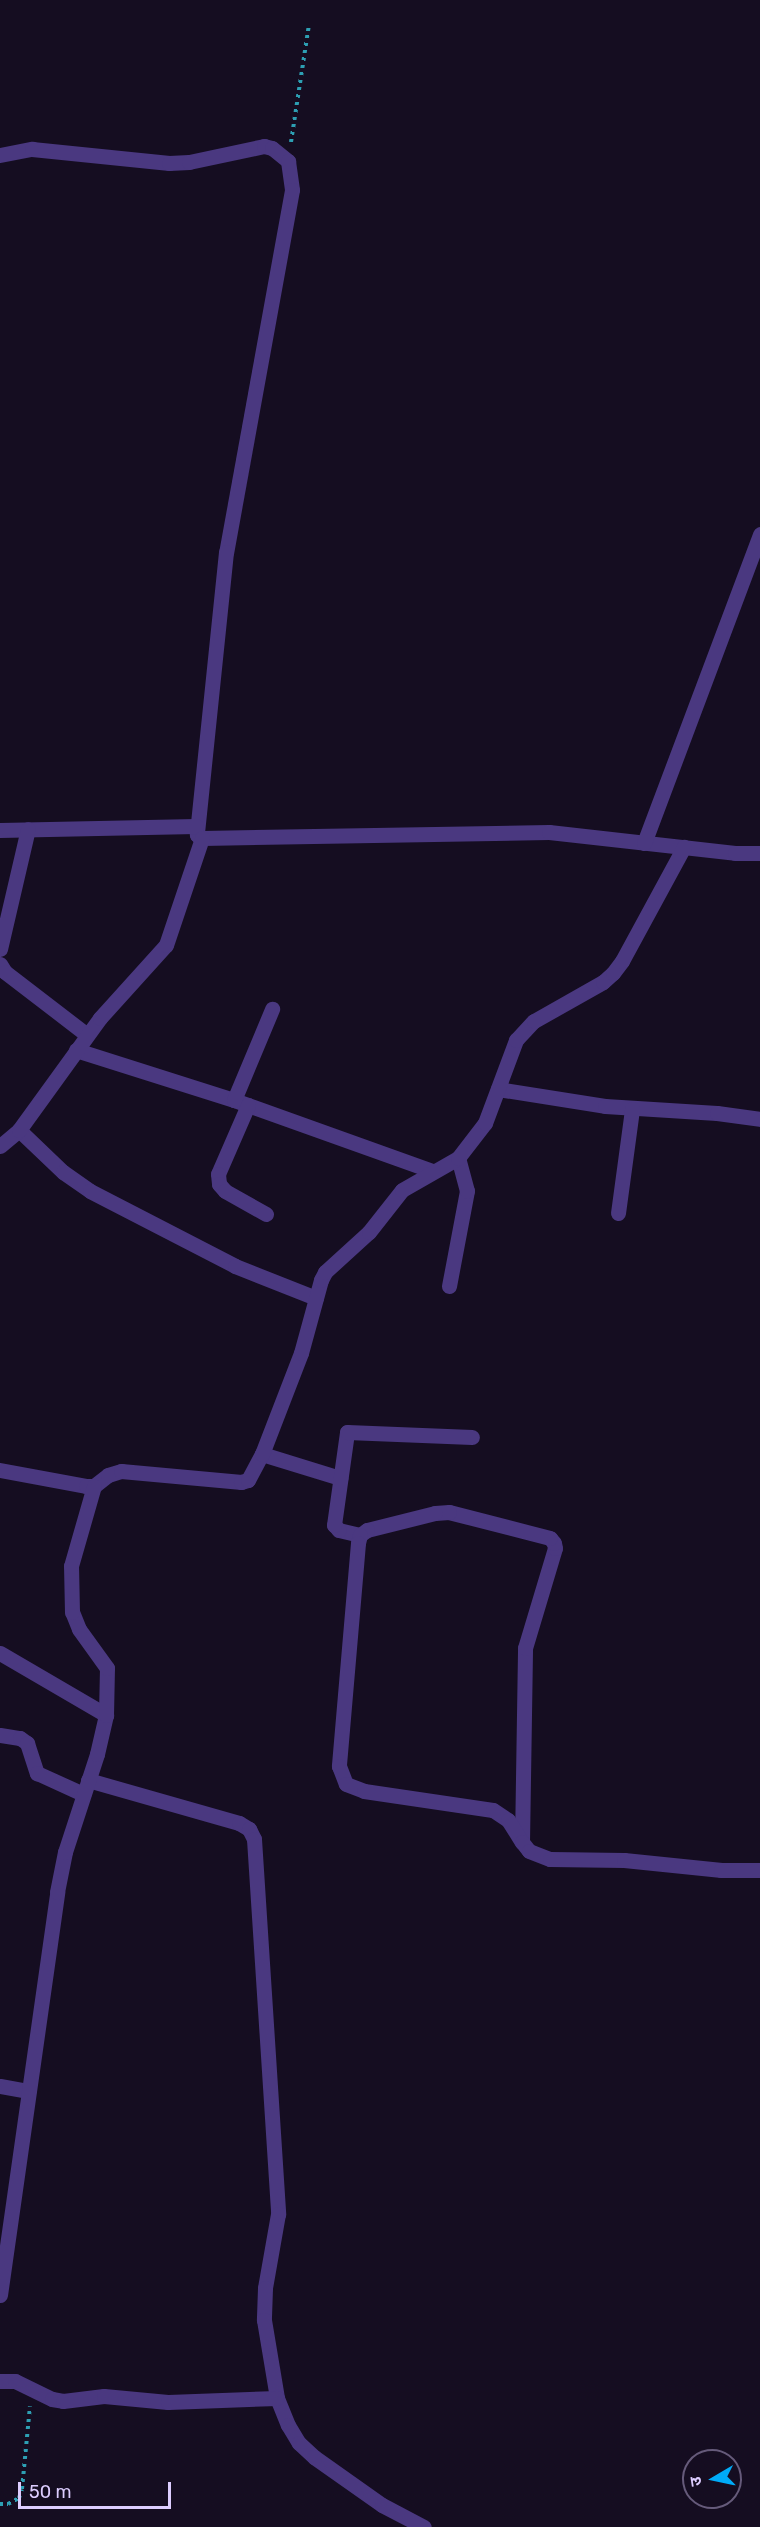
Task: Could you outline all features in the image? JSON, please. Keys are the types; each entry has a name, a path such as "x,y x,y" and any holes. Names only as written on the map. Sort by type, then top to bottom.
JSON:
{"street":[{"path":"0,155 32,150 169,163 189,162 264,146 272,148 288,161 292,190 226,552 199,832 166,945 87,1035 19,1130 0,1146"},
{"path":"644,843 760,534"},
{"path":"0,949 27,829"},
{"path":"0,830 549,832 760,853"},
{"path":"0,2295 3,2255 57,1892 65,1852 106,1715 107,1668 79,1629 72,1612 71,1566 94,1486 108,1475 121,1471 241,1482 248,1480 262,1454 301,1353 316,1298 326,1272 369,1232 393,1198 416,1180 458,1158 485,1123 516,1040 525,1029 603,982 622,961 684,847"},
{"path":"0,964 5,972 87,1035"},
{"path":"266,1214 225,1191 219,1184 218,1174 272,1009"},
{"path":"76,1050 241,1102 432,1171"},
{"path":"498,1089 632,1109 717,1113 760,1119"},
{"path":"618,1213 632,1109"},
{"path":"19,1130 63,1172 90,1191 235,1266 316,1298"},
{"path":"448,1286 467,1191 458,1158"},
{"path":"360,1535 336,1529 346,1436 351,1430 472,1437"},
{"path":"262,1454 340,1478"},
{"path":"0,1470 94,1486"},
{"path":"522,1842 524,1659 531,1623 555,1548 554,1542 550,1539 442,1512 367,1530 360,1535 340,1754 341,1776 346,1784 364,1791 493,1810 508,1820 522,1842 529,1851 550,1859 624,1860 721,1870 760,1870"},
{"path":"0,1653 106,1715"},
{"path":"0,1735 20,1738 27,1743 37,1773 83,1794"},
{"path":"88,1779 239,1823 249,1829 254,1839 278,2206 265,2288 264,2320 277,2398 288,2425 299,2443 314,2457 382,2505 424,2527"},
{"path":"0,2086 29,2091"},
{"path":"0,2380 15,2381 32,2391 63,2401 104,2396 168,2402 277,2398"}],"path":[{"path":"288,161 309,24"},
{"path":"0,2504 8,2504 19,2498 22,2489 32,2391"}]}
